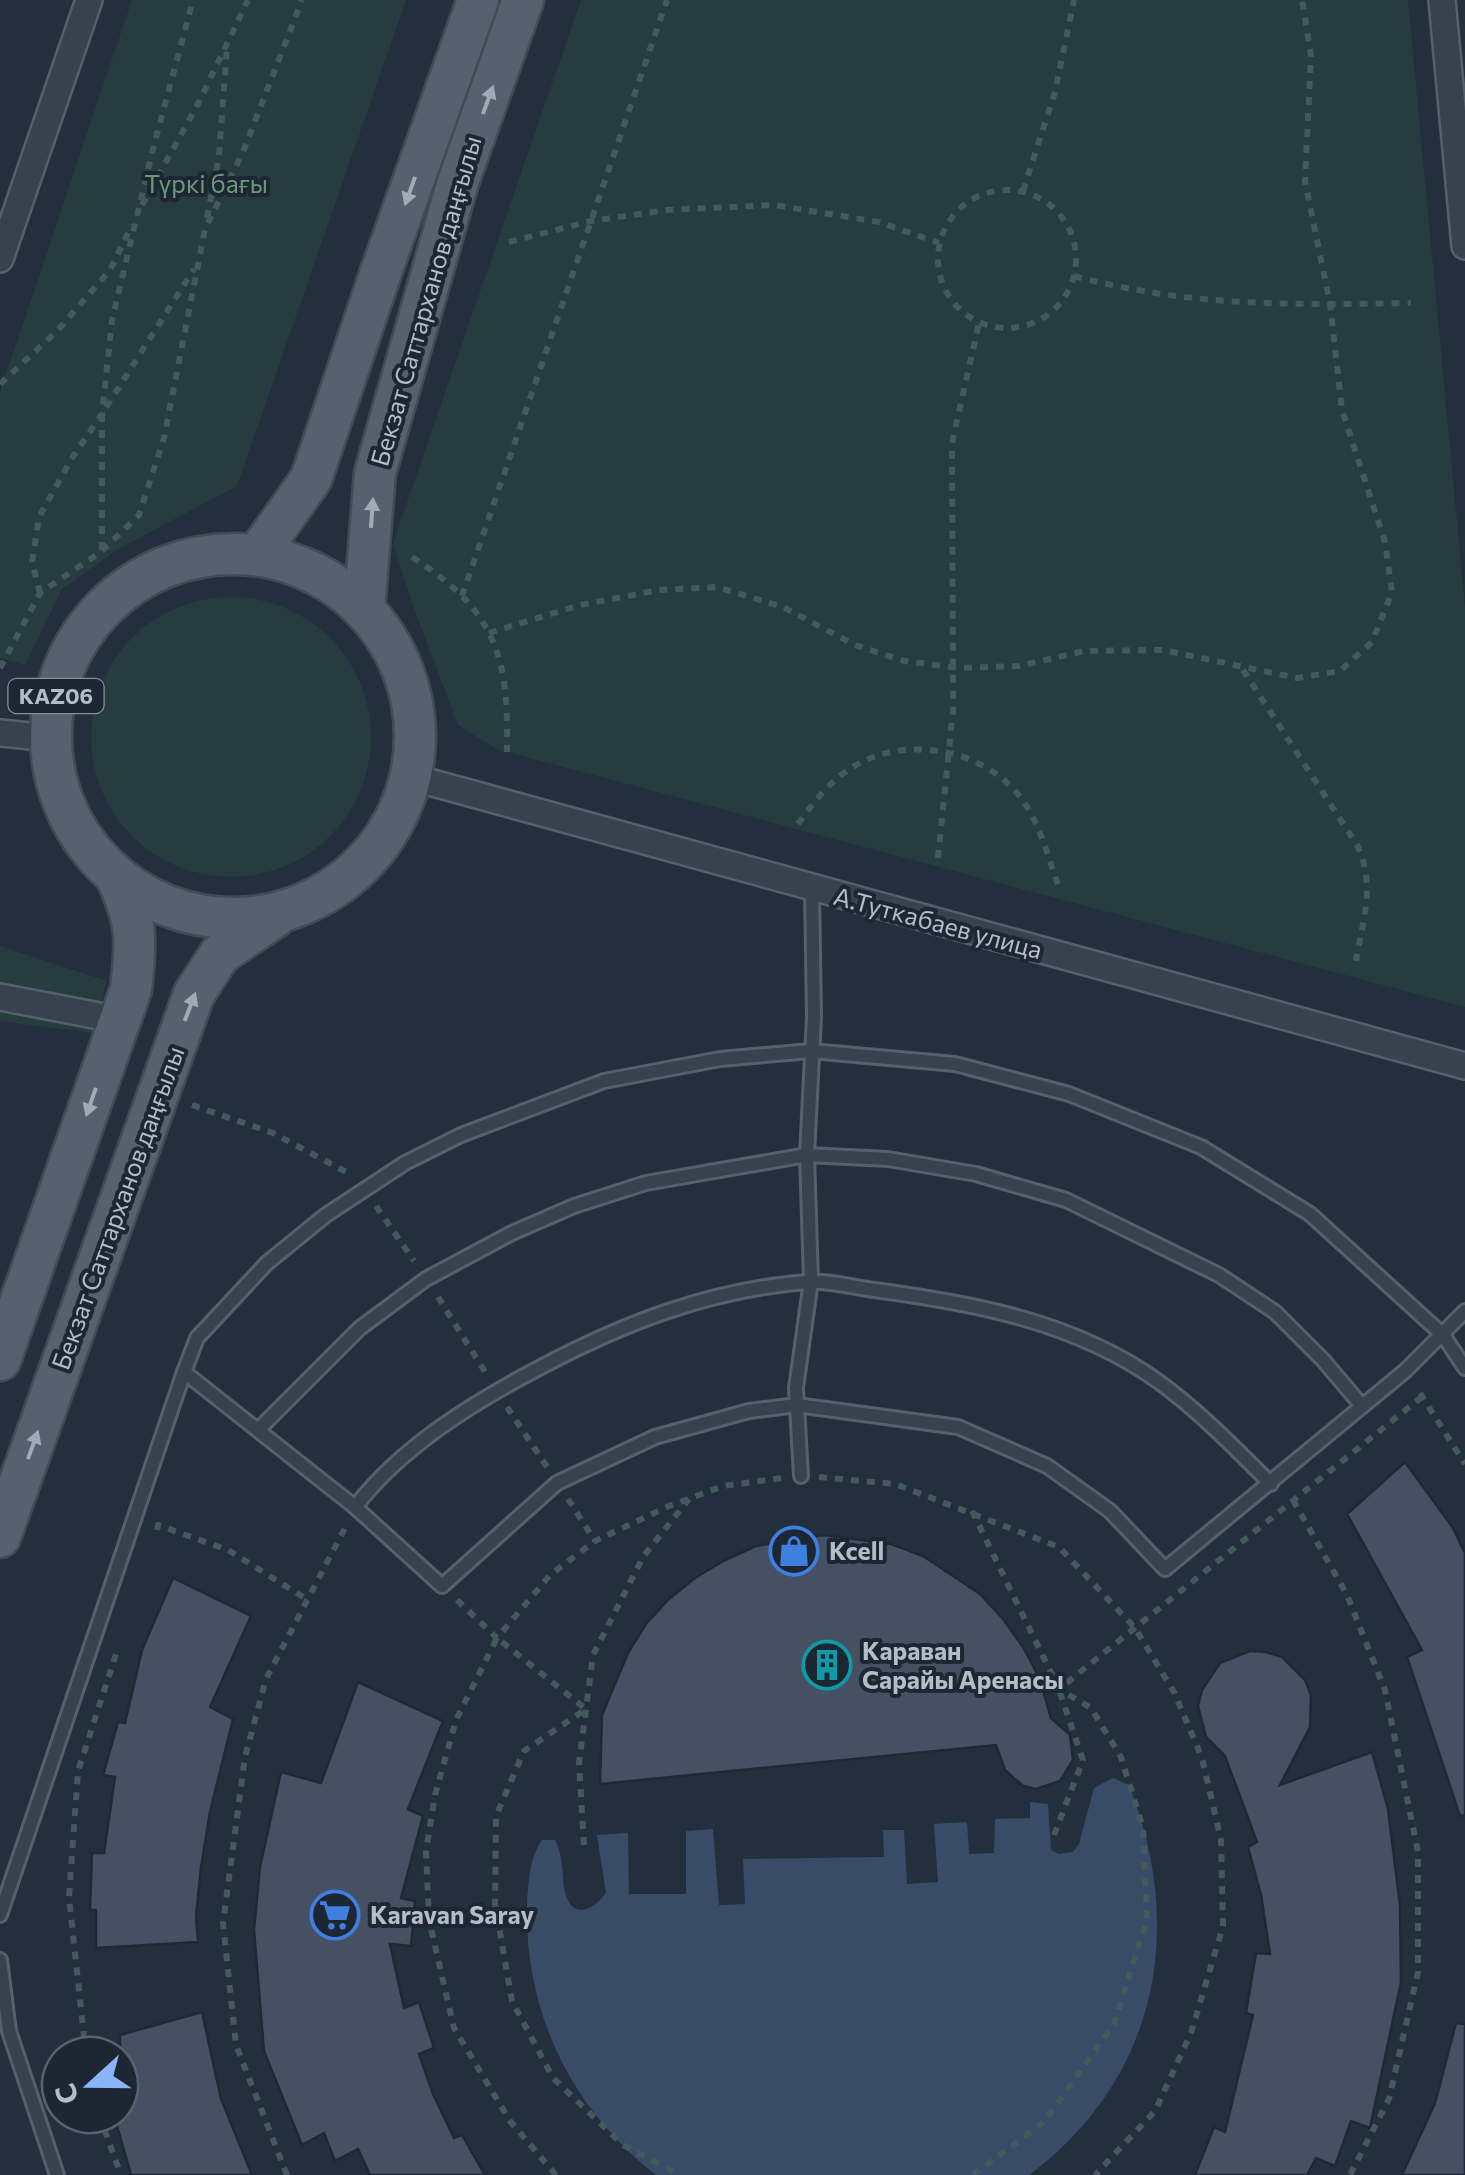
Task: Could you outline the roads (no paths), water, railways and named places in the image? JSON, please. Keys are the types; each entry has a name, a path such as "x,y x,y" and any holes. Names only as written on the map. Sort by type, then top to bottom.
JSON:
{"main road":[{"name":"Бекзат Саттарханов даңғылы","path":"257,555 311,479 478,0"},
{"name":"Бекзат Саттарханов даңғылы","path":"364,610 374,473 446,222 523,0"},
{"name":"KАZ06","path":"226,554 257,555 316,574 364,610 384,633 408,688 415,717 411,777 391,829 356,873 333,890 282,913 255,918 199,916 141,894 94,854 62,799 51,738 53,707 74,648 112,600 137,581 180,562 226,554"},
{"name":"KАZ06","path":"0,1360 131,989 136,946 132,912 116,876"},
{"name":"Бекзат Саттарханов даңғылы","path":"0,1537 194,994 220,954 282,913"}],"street":[{"path":"0,259 88,0"},
{"path":"1442,0 1465,246"},
{"path":"0,733 51,738"},
{"name":"А.Туткабаев улица","path":"411,777 1465,1066"},
{"path":"0,996 120,1020"}],"lane":[{"path":"801,1476 796,1388 811,1281 807,1155 814,1018 812,890"},
{"path":"0,1915 198,1338 267,1263 326,1215 405,1164 462,1135 604,1082 720,1059 811,1052 955,1064 1069,1094 1201,1147 1310,1214 1443,1335 1465,1368"},
{"path":"258,1430 360,1328 426,1279 512,1233 646,1183 807,1155 888,1159 976,1174 1066,1200 1218,1275 1275,1312 1362,1406"},
{"path":"355,1507 374,1482 496,1391 614,1330 673,1307 811,1281 952,1300 1027,1318 1100,1349 1156,1380 1212,1424 1271,1484"},
{"path":"184,1372 355,1507 442,1586 557,1483 656,1437 749,1411 797,1405 958,1427 1047,1466 1110,1511 1165,1569 1405,1371 1465,1311"},
{"path":"0,1960 8,2031 57,2175"}],"water":[{"path":"1113,1778 1129,1785 1146,1839 1156,1893 1156,1946 1149,1998 1132,2047 1107,2094 1073,2137 1029,2175 656,2175 600,2120 559,2056 534,1985 529,1947 529,1881 534,1855 542,1840 555,1840 567,1898 581,1910 606,1893 597,1835 628,1833 629,1894 686,1894 686,1831 713,1829 719,1905 745,1904 743,1859 884,1857 883,1830 904,1830 907,1884 938,1882 934,1824 967,1822 969,1854 994,1853 995,1819 1030,1818 1030,1802 1048,1804 1051,1850 1059,1854 1073,1852 1079,1844 1094,1788"}],"place":[{"name":"Kcell","path":"794,1551"},
{"name":"Караван Сарайы Аренасы","path":"827,1665"},
{"name":"Karavan Saray","path":"335,1915"}],"park label":[{"name":"Түркі бағы","path":"206,184"}]}
